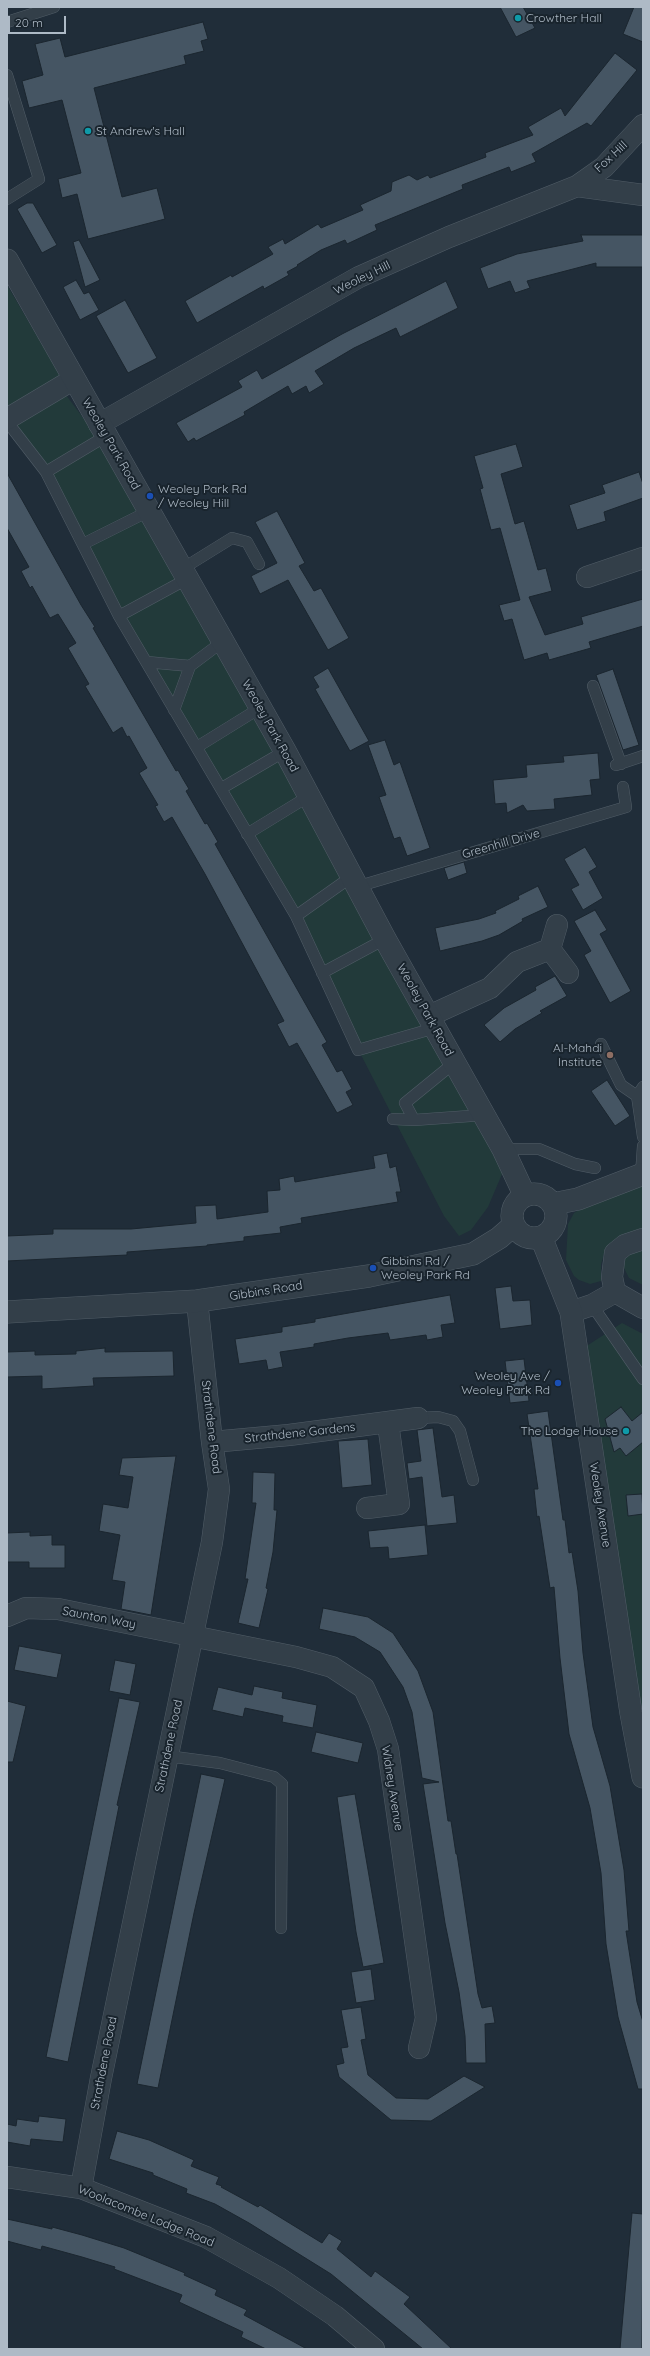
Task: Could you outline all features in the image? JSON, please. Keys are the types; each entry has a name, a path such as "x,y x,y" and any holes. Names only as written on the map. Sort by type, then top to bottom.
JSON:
{"street":[{"name":"Fox Hill","path":"577,186 604,166 643,125"},
{"name":"Weoley Hill","path":"102,430 359,277 449,237 577,186 643,195"},
{"name":"Weoley Park Road","path":"7,260 285,751 354,882 454,1064 503,1149 525,1196"},
{"path":"9,423 74,379"},
{"path":"588,577 643,558"},
{"path":"550,949 557,925"},
{"path":"550,949 568,973"},
{"path":"432,1022 490,988 517,962 550,949"},
{"path":"553,1204 578,1198 642,1175"},
{"path":"531,1194 544,1196 553,1204 556,1217 555,1224 547,1234 541,1237 534,1238 522,1234 514,1225 512,1218 515,1205 525,1196 531,1194"},
{"name":"Gibbins Road","path":"7,1312 197,1301 369,1276 473,1254 499,1238 514,1225"},
{"name":"Weoley Avenue","path":"541,1237 571,1312 643,1777"},
{"path":"643,1239 625,1245 615,1253 612,1277 615,1292 643,1308"},
{"path":"571,1312 592,1305 615,1292"},
{"name":"Strathdene Road","path":"81,2188 101,2078 166,1756 212,1542 219,1489 212,1442 197,1301"},
{"name":"Strathdene Gardens","path":"212,1442 388,1423 418,1418"},
{"path":"367,1508 399,1504 388,1423"},
{"name":"Saunton Way","path":"7,1616 26,1608 58,1609 191,1636"},
{"name":"Widney Avenue","path":"191,1636 296,1657 332,1667 364,1688 379,1721 388,1748 426,2018 419,2048"},
{"name":"Woolacombe Lodge Road","path":"7,2177 81,2188 206,2237 272,2274 335,2316 374,2349"}],"lane":[{"path":"7,22 54,7"},
{"path":"7,75 39,180 7,199"},
{"path":"9,423 46,472 119,616 222,788 247,834 296,916 358,1050 432,1022"},
{"path":"46,472 102,430"},
{"path":"83,544 149,511"},
{"path":"119,616 185,574 232,538 247,542 259,564"},
{"path":"174,710 190,666 222,642"},
{"path":"147,662 190,666"},
{"path":"593,686 618,764 643,756"},
{"path":"197,747 260,708"},
{"path":"222,788 285,751"},
{"name":"Greenhill Drive","path":"354,882 626,807 623,787"},
{"path":"247,834 309,796"},
{"path":"296,916 354,882"},
{"path":"322,973 386,939"},
{"path":"601,1044 621,1085 640,1091 643,1137"},
{"path":"414,1120 405,1103 454,1064"},
{"path":"393,1119 414,1120 484,1115"},
{"path":"642,1175 643,1146"},
{"path":"503,1149 540,1149 576,1164 595,1168"},
{"path":"592,1305 643,1379"},
{"path":"418,1418 438,1417 453,1421 460,1430 473,1480"},
{"path":"166,1756 220,1763 274,1777 282,1784 281,1928"}],"green space":[{"path":"7,285 61,377 7,412"},
{"path":"66,395 96,435 505,1167 488,1207 471,1230 459,1236 444,1216 359,1051 322,972 221,786 86,546 13,425"},
{"path":"643,1185 643,1230 605,1251 601,1264 601,1281 590,1284 579,1280 574,1276 566,1260 568,1224 574,1213 587,1205"},
{"path":"643,1248 643,1285 629,1278 622,1264 628,1253"},
{"path":"622,1323 643,1334 643,1716 582,1349"}],"building":[{"name":"Crowther Hall","path":"500,7 523,7 535,28 516,37"},
{"path":"634,7 643,7 643,42 623,34"},
{"name":"St Andrew's Hall","path":"203,22 208,39 201,41 204,51 184,56 186,64 94,88 122,197 157,188 165,219 88,239 77,194 62,198 58,179 81,173 62,100 29,108 22,81 43,75 35,44 60,38 65,57"},
{"path":"615,53 637,70 591,126 587,123 532,154 536,162 511,172 509,167 462,185 463,189 375,225 377,230 347,244 345,240 321,250 287,272 289,275 264,289 263,286 197,323 185,301 231,275 232,277 273,254 268,247 283,239 285,244 318,224 321,228 363,210 360,205 391,191 392,182 409,175 417,180 428,175 430,178 486,157 485,153 533,135 528,127 561,108 565,116"},
{"path":"27,203 33,203 57,245 42,253 17,209"},
{"path":"581,235 643,235 643,267 596,267 596,263 527,281 530,288 515,293 510,281 488,289 480,268 517,254 583,241"},
{"path":"79,240 100,280 85,287 73,242"},
{"path":"76,280 84,294 89,292 99,310 80,320 63,287"},
{"path":"446,281 458,308 400,337 396,328 354,348 315,371 324,384 309,393 306,386 292,394 288,386 244,412 245,415 196,441 194,438 188,442 176,423 242,387 238,381 257,370 262,379 342,334"},
{"path":"125,300 157,358 128,373 96,316"},
{"path":"516,444 523,467 501,474 515,524 524,521 538,570 546,568 552,591 529,597 545,635 583,624 581,617 643,599 643,626 589,642 591,648 549,660 547,653 524,660 512,619 504,621 499,605 520,600 500,528 491,530 480,489 483,488 474,456"},
{"path":"639,472 643,484 643,498 604,512 606,521 577,530 569,505 605,493 602,485"},
{"path":"7,473 81,605 95,627 93,628 176,771 178,770 189,789 186,791 205,824 207,823 218,842 215,844 327,1042 322,1045 337,1072 342,1070 352,1089 346,1092 353,1105 337,1113 297,1043 289,1047 277,1024 284,1021 205,874 172,817 164,822 155,806 158,805 139,773 147,768 129,736 127,737 122,727 113,733 85,686 89,684 68,648 76,643 58,614 50,618 32,586 30,588 21,571 29,567 7,528"},
{"path":"277,511 305,563 299,566 314,591 321,588 349,638 328,650 288,580 260,594 251,576 277,563 255,522"},
{"path":"328,668 369,741 350,751 315,689 319,687 313,677"},
{"path":"613,669 639,745 623,750 596,675"},
{"path":"385,740 394,765 400,762 430,848 407,856 400,837 394,839 379,797 386,795 368,745"},
{"path":"598,753 600,779 590,780 592,795 554,799 555,809 527,811 523,805 507,813 506,803 495,804 493,780 527,777 526,765 564,762 563,756"},
{"path":"585,847 597,867 589,872 603,898 583,910 571,889 579,885 564,859"},
{"path":"464,862 467,873 448,880 444,868"},
{"path":"538,886 548,907 522,919 523,921 499,935 482,941 440,951 435,928 479,919 496,913 495,911 519,899 518,896"},
{"path":"595,910 607,930 600,934 631,991 610,1003 584,955 591,951 574,921"},
{"path":"555,976 567,996 540,1011 542,1013 515,1029 500,1042 484,1025 504,1008 536,990 535,987"},
{"path":"607,1080 630,1116 615,1126 591,1091"},
{"path":"387,1153 390,1168 396,1166 401,1192 396,1192 398,1202 301,1218 302,1223 280,1227 281,1233 244,1237 244,1241 207,1246 127,1252 127,1255 7,1261 7,1236 53,1234 53,1229 131,1229 196,1223 195,1206 216,1205 217,1219 268,1212 267,1191 280,1190 279,1179 294,1176 295,1182 375,1168 373,1156"},
{"path":"511,1286 513,1301 530,1300 532,1325 500,1329 495,1288"},
{"path":"450,1295 455,1323 441,1325 443,1337 427,1340 426,1335 390,1340 388,1333 348,1338 314,1344 314,1347 280,1352 283,1367 268,1370 266,1360 239,1364 235,1339 282,1332 282,1327 315,1322 315,1319"},
{"path":"105,1348 105,1352 173,1351 174,1376 93,1378 94,1386 42,1389 42,1376 7,1377 7,1352 35,1351 35,1355 76,1354 76,1351"},
{"path":"524,1359 529,1401 510,1403 505,1361"},
{"name":"The Lodge House","path":"621,1407 632,1421 643,1412 643,1442 626,1456 620,1448 614,1452 605,1419"},
{"path":"548,1411 563,1520 565,1520 569,1553 572,1552 578,1591 583,1653 593,1727 610,1786 624,1870 629,1931 626,1931 637,2002 643,2022 643,2089 638,2089 618,2017 606,1944 601,1873 590,1808 569,1734 560,1658 554,1587 550,1588 539,1516 537,1517 534,1489 538,1489 527,1414"},
{"path":"433,1428 442,1497 454,1495 457,1523 427,1526 422,1477 409,1479 407,1463 421,1461 417,1430"},
{"path":"368,1439 372,1485 342,1488 338,1441"},
{"path":"176,1456 151,1615 121,1609 125,1582 112,1580 120,1535 99,1531 103,1504 128,1508 133,1477 119,1475 122,1458"},
{"path":"253,1472 275,1473 274,1510 277,1510 273,1552 266,1588 268,1589 259,1628 238,1623 248,1579 245,1579 256,1503 252,1503"},
{"path":"642,1494 643,1514 628,1516 626,1495"},
{"path":"425,1525 428,1555 389,1559 388,1547 370,1548 368,1531"},
{"path":"30,1532 30,1536 52,1535 52,1545 65,1545 65,1568 29,1568 29,1562 7,1562 7,1533"},
{"path":"323,1608 368,1617 393,1633 418,1671 433,1712 448,1821 451,1821 457,1854 478,1994 482,2008 492,2006 495,2023 485,2024 486,2063 466,2063 465,2036 459,1992 445,1923 423,1784 439,1782 422,1778 412,1712 403,1687 380,1652 355,1637 319,1629"},
{"path":"19,1646 62,1654 57,1678 14,1670"},
{"path":"115,1660 136,1664 130,1695 109,1691"},
{"path":"254,1686 283,1692 282,1698 317,1705 313,1728 282,1722 283,1716 245,1708 243,1717 212,1710 218,1687 252,1695"},
{"path":"119,1698 140,1702 117,1805 119,1806 68,2062 46,2057"},
{"path":"7,1701 26,1706 13,1762 7,1762"},
{"path":"316,1732 363,1743 358,1763 311,1752"},
{"path":"201,1774 225,1779 194,1913 158,2088 137,2084"},
{"path":"355,1794 384,1963 363,1967 356,1932 337,1797"},
{"path":"371,1969 375,2000 356,2003 351,1972"},
{"path":"361,2007 366,2039 361,2040 368,2075 396,2098 428,2099 464,2076 485,2087 431,2121 391,2120 339,2077 336,2065 344,2063 341,2048 348,2047 341,2010"},
{"path":"39,2116 66,2119 63,2142 31,2139 30,2146 7,2142 7,2124 16,2126 17,2119 38,2122"},
{"path":"117,2131 149,2140 194,2160 191,2166 219,2177 216,2184 258,2207 260,2205 322,2243 329,2233 342,2241 337,2249 371,2277 375,2271 410,2297 404,2304 452,2349 423,2349 331,2274 249,2223 215,2204 186,2193 187,2189 153,2175 153,2173 109,2159"},
{"path":"632,2213 643,2214 642,2349 620,2349"},
{"path":"7,2219 52,2229 52,2227 82,2235 124,2248 185,2273 184,2275 217,2290 215,2295 247,2310 244,2315 307,2349 266,2349 241,2337 243,2332 179,2302 182,2295 114,2269 115,2267 42,2246 41,2250 7,2241"}],"place":[{"name":"Crowther Hall","path":"518,18"},
{"name":"St Andrew's Hall","path":"88,131"},
{"name":"Weoley Park Rd / Weoley Hill","path":"150,496"},
{"name":"Al-Mahdi Institute","path":"610,1055"},
{"name":"Gibbins Rd / Weoley Park Rd","path":"373,1268"},
{"name":"Weoley Ave / Weoley Park Rd","path":"558,1383"},
{"name":"The Lodge House","path":"626,1431"}]}
